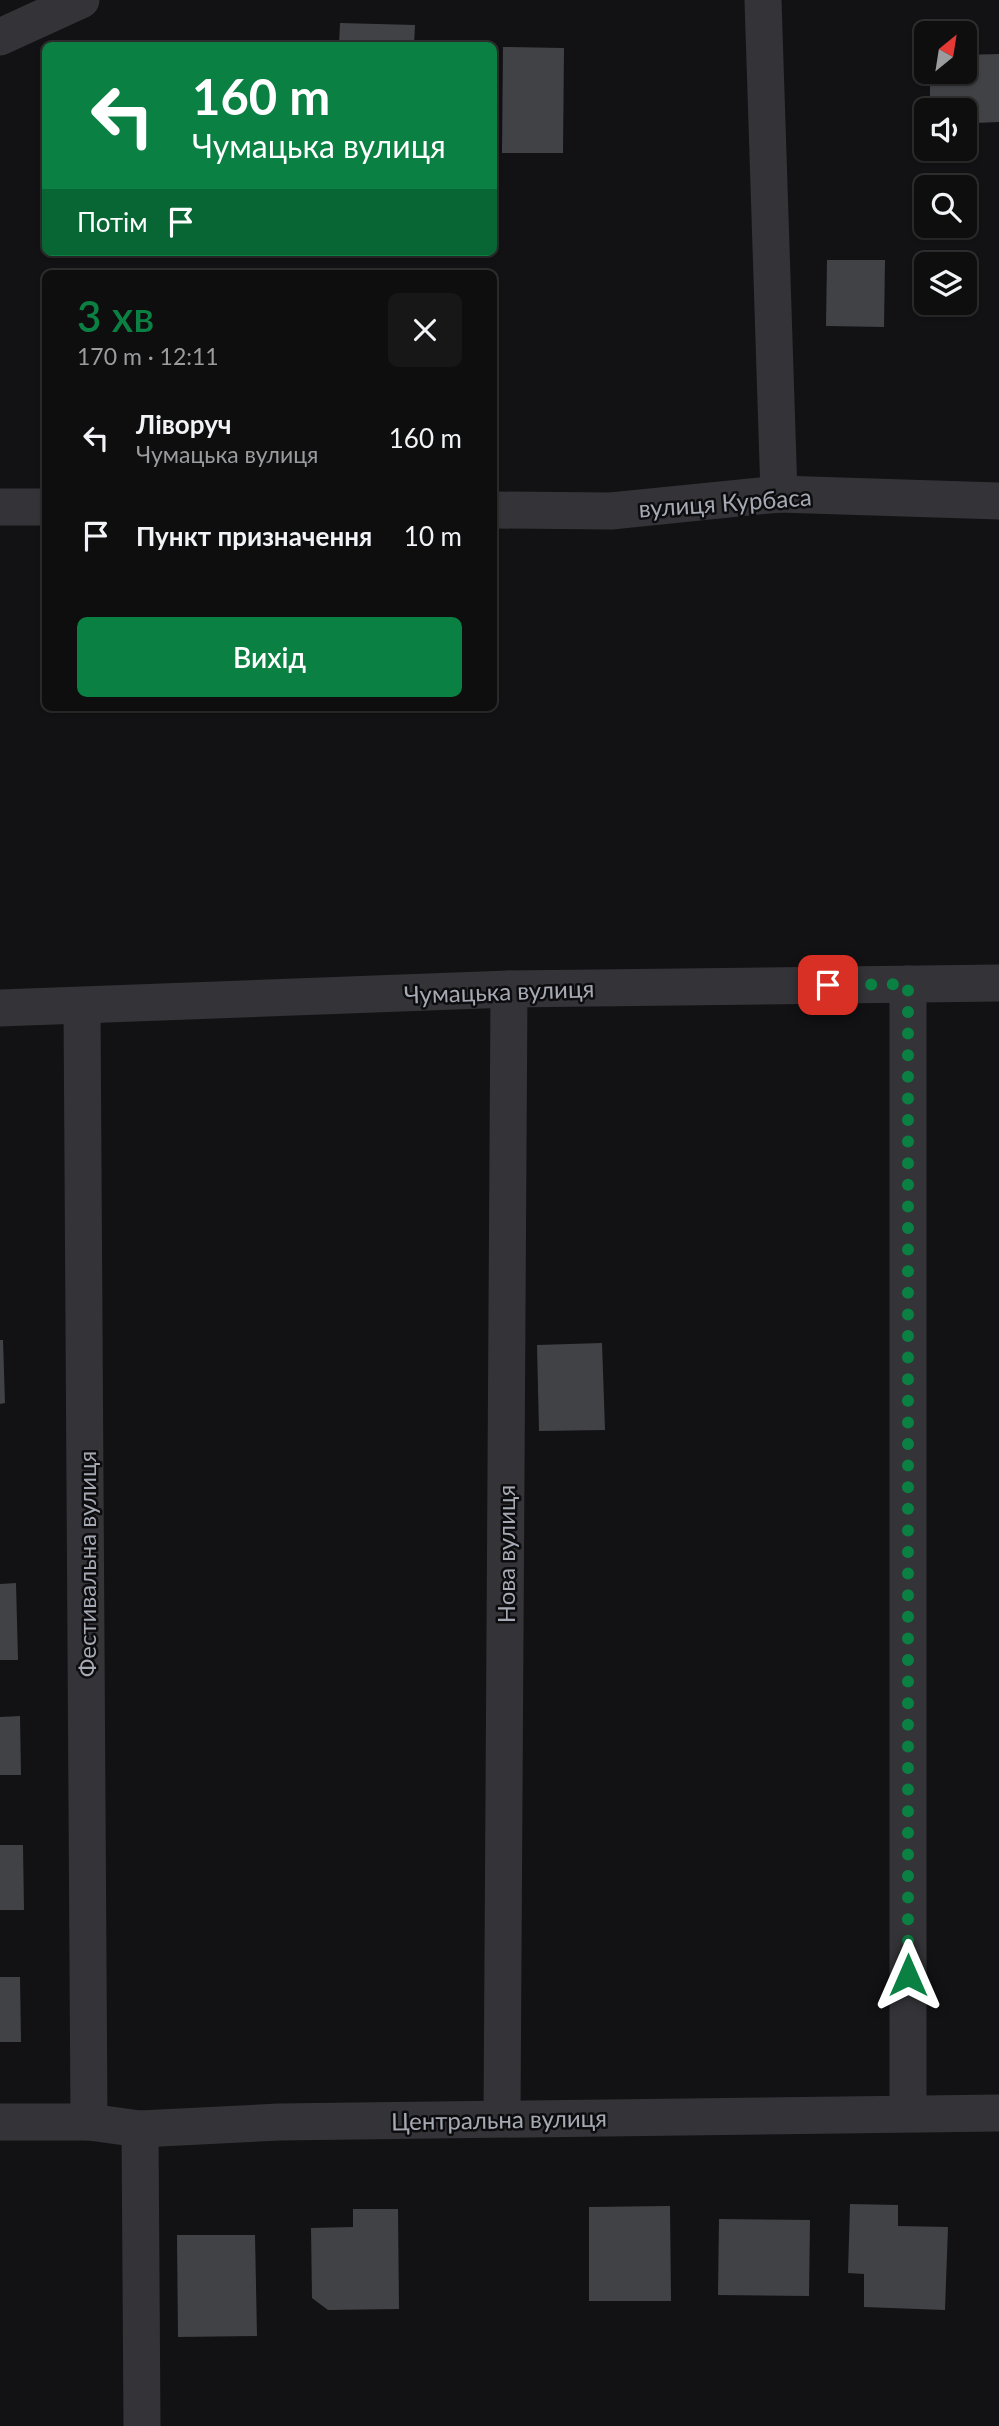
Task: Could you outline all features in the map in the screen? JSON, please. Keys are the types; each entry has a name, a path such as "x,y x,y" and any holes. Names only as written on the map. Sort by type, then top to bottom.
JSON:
{"street":[{"path":"0,37 81,0"},
{"path":"763,0 779,494"},
{"name":"вулиця Курбаса","path":"497,510 611,511 779,494 999,501"},
{"path":"0,507 42,507"},
{"path":"908,984 908,2113"},
{"name":"Чумацька вулиця","path":"0,1008 509,989 999,984"},
{"name":"Нова вулиця","path":"502,2119 509,989"},
{"name":"Фестивальна вулиця","path":"82,1006 89,2122"},
{"name":"Центральна вулиця","path":"0,2122 89,2122 140,2129 279,2122 999,2113"},
{"path":"140,2129 142,2426"}],"building":[{"path":"340,23 415,25 414,42 339,42"},
{"path":"503,47 564,48 563,153 502,153"},
{"path":"999,54 999,122 977,123 977,98 930,98 930,84 977,84 977,55"},
{"path":"827,260 885,260 884,327 826,326"},
{"path":"0,1340 3,1340 5,1403 0,1404"},
{"path":"602,1343 605,1430 539,1431 537,1345"},
{"path":"16,1583 18,1660 0,1660 0,1584"},
{"path":"20,1716 21,1775 0,1775 0,1717"},
{"path":"0,1845 23,1845 24,1910 0,1910"},
{"path":"0,1977 20,1977 21,2042 0,2042"},
{"path":"850,2204 898,2205 898,2226 948,2227 945,2310 864,2307 864,2274 848,2273"},
{"path":"670,2206 671,2301 589,2301 589,2207"},
{"path":"353,2209 398,2209 399,2309 328,2310 312,2298 311,2228 353,2227"},
{"path":"719,2219 810,2220 809,2296 718,2295"},
{"path":"177,2235 255,2235 257,2336 178,2337"}],"route":[{"path":"828,985 908,984 908,1975"}]}
